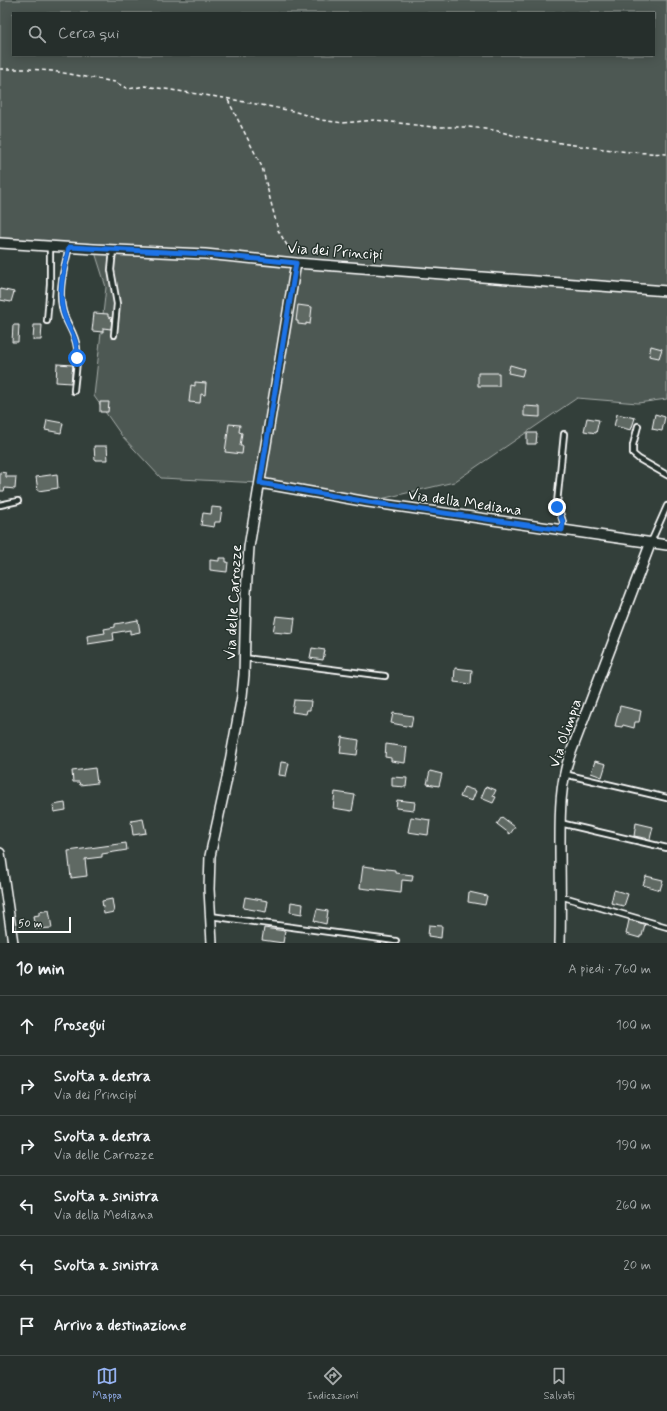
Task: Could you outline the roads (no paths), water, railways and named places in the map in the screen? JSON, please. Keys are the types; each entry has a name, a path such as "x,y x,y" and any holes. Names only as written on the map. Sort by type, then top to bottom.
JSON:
{"street":[{"name":"Via dei Principi","path":"0,242 112,250 205,254 296,263 667,290"},
{"name":"Via delle Carrozze","path":"212,943 209,889 210,852 241,705 248,563 296,263"},
{"name":"Via della Mediana","path":"260,483 368,502 667,545"},
{"name":"Via Olimpia","path":"560,943 560,823 564,774 651,542"},
{"path":"0,853 13,943"}],"lane":[{"path":"47,321 50,279 50,246"},
{"path":"69,247 62,280 62,298 63,312 74,335 77,348 74,391"},
{"path":"112,250 111,270 117,304 114,335"},
{"path":"638,426 633,445 633,454 667,475"},
{"path":"562,530 563,522 557,503 564,434"},
{"path":"0,505 18,501"},
{"path":"651,542 667,506"},
{"path":"244,658 385,676"},
{"path":"564,774 667,798"},
{"path":"560,823 667,848"},
{"path":"560,896 667,928"},
{"path":"210,916 396,941"}]}
